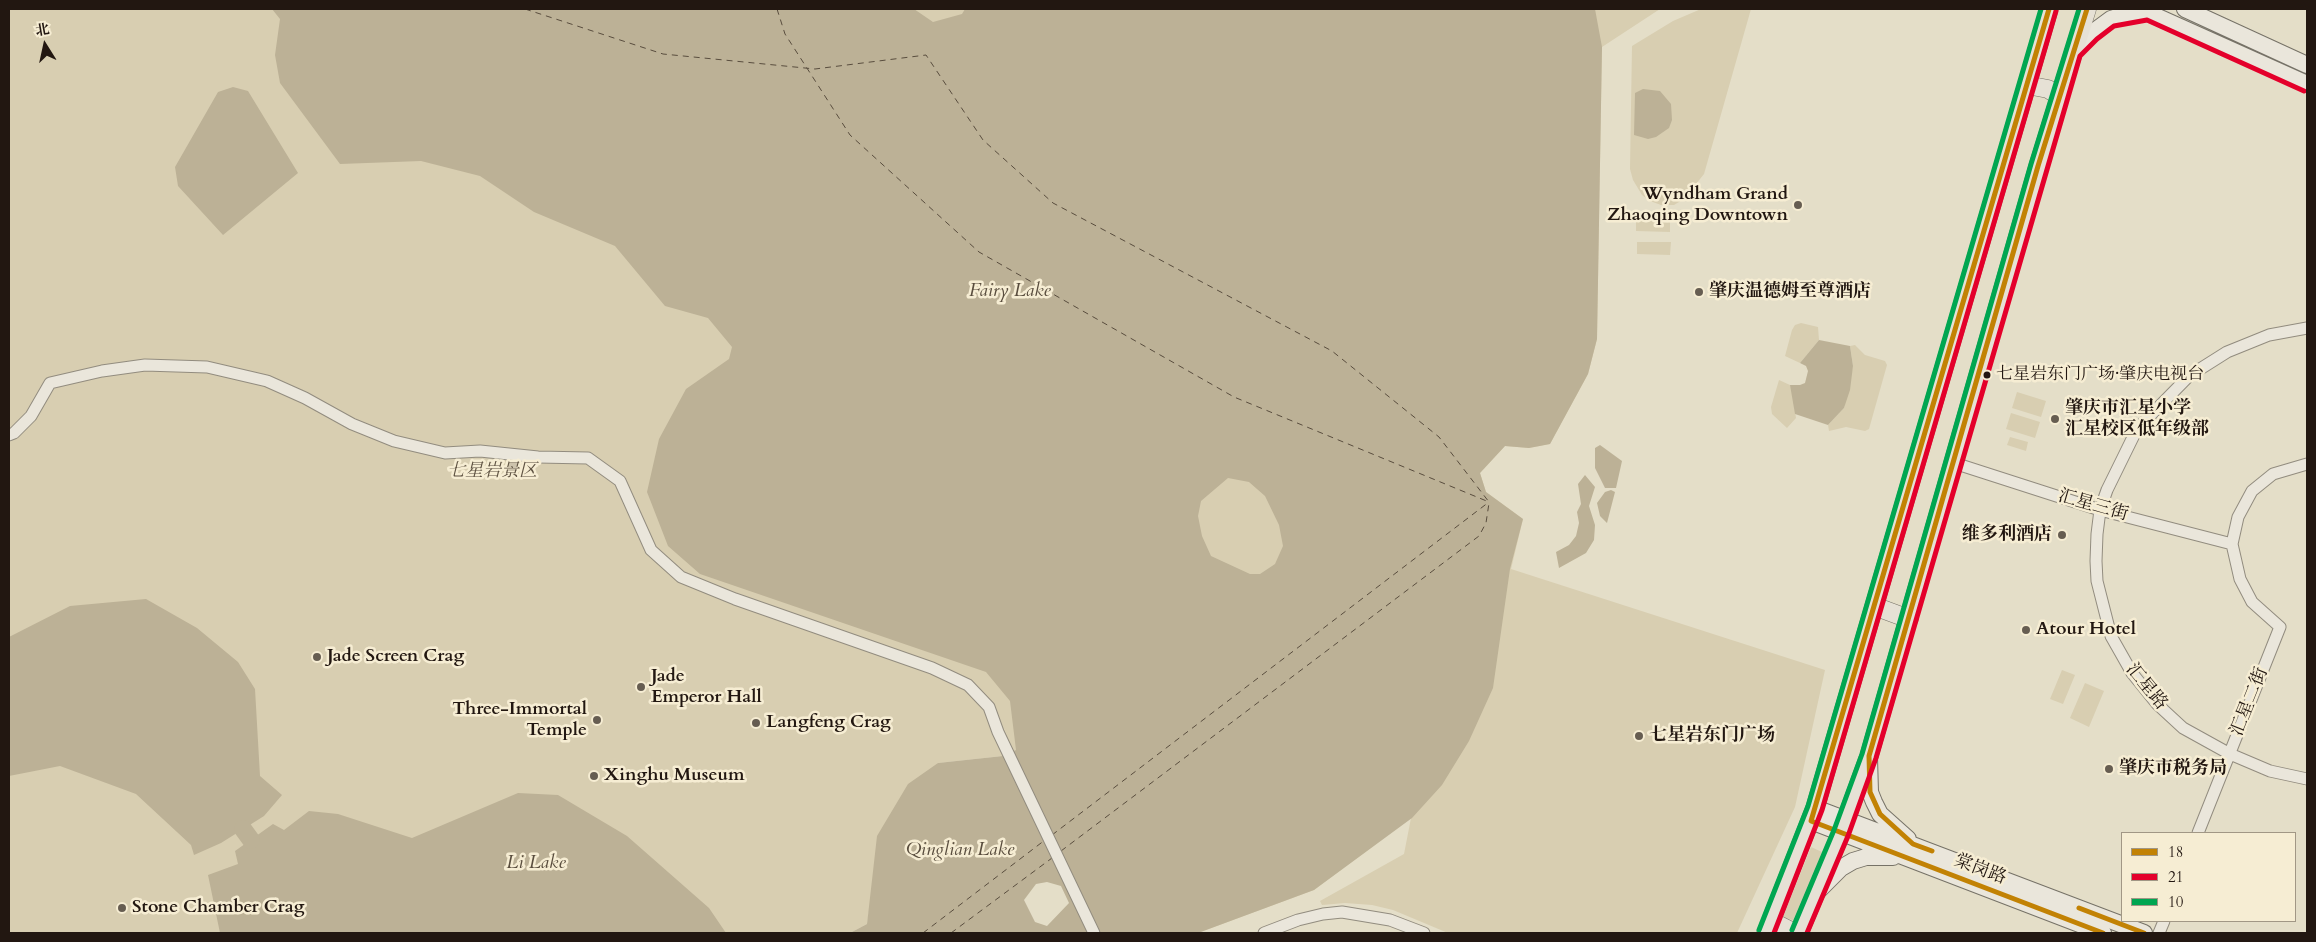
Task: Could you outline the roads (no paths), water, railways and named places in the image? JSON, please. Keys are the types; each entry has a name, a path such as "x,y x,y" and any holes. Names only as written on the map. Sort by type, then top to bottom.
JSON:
{"main road":[{"path":"1795,933 1769,927 1813,815 2050,9"},
{"path":"1799,933 1844,826 1869,756 2059,96 2087,9"},
{"path":"2185,9 2307,65"},
{"path":"2073,52 2092,33 2111,19 2144,10 2307,84"},
{"path":"2223,46 2219,39 2221,33 2228,29"},
{"path":"2027,85 2048,89 2059,96"},
{"path":"1874,606 1909,619"},
{"path":"1816,893 1841,868 1853,861 1910,851 1880,814 1874,802 1870,792 1869,756"},
{"name":"棠岗路","path":"1813,815 2067,911 2144,933"},
{"name":"棠岗路","path":"2067,911 2103,933"}],"street":[{"name":"汇星路","path":"2307,328 2269,335 2227,352 2189,376 2137,429 2107,490 2100,510 2096,534 2097,581 2111,636 2132,673 2157,704 2183,728 2230,754 2270,771 2307,779"},
{"path":"9,435 14,433 31,416 50,383 102,371 145,365 198,366 267,381 305,398 352,424 394,441 445,453 480,451 538,457 588,458 620,481 651,550 681,577 735,599 932,668 968,685 989,707 1094,933"},
{"name":"汇星三街","path":"1954,463 2100,510 2232,544"},
{"path":"2232,544 2238,516 2252,491 2273,474 2307,464"},
{"name":"汇星二街","path":"2198,832 2280,627 2252,602 2240,579 2232,544"},
{"path":"1264,933 1298,920 1342,912 1390,920 1424,933"}],"water":[{"name":"Fairy Lake","path":"272,9 914,9 933,22 962,14 965,9 1595,9 1602,47 1597,339 1588,374 1550,444 1529,448 1505,446 1480,473 1486,492 1523,519 1510,569 1493,688 1469,741 1442,785 1412,818 1314,890 1198,933 850,933 867,924 877,836 908,784 938,763 1003,756 1016,750 1010,701 986,672 700,574 668,546 647,492 659,439 686,389 729,359 732,347 708,318 665,306 615,246 534,212 480,176 421,161 340,164 280,83 275,55 280,19","holes":["1228,478 1249,482 1265,496 1279,525 1283,546 1275,564 1260,574 1250,574 1211,556 1202,536 1198,516 1201,501","1047,882 1061,886 1069,903 1047,926 1035,922 1024,900 1036,884"]},
{"path":"233,87 248,91 298,173 223,235 178,186 175,167 218,92"},
{"path":"1643,89 1660,91 1671,104 1672,120 1669,128 1656,137 1648,139 1634,135 1635,93"},
{"path":"1819,340 1850,346 1853,366 1850,390 1844,408 1828,425 1795,414 1790,385 1805,383 1808,371 1806,366 1800,363"},
{"path":"1600,445 1622,461 1616,488 1605,488 1595,468 1595,448"},
{"path":"1585,475 1595,487 1589,506 1595,525 1594,540 1586,553 1559,568 1556,552 1569,545 1576,536 1579,523 1577,512 1581,504 1578,484"},
{"path":"1611,490 1615,492 1607,523 1600,516 1597,503 1605,492"},
{"path":"146,599 197,628 238,662 255,689 260,776 282,795 264,816 221,843 194,855 191,845 136,794 60,766 9,776 9,637 70,606"},
{"name":"Li Lake","path":"518,793 558,795 627,836 709,908 726,933 220,933 208,875 238,864 235,851 273,824 284,830 309,811 338,814 412,838"}],"waterway":[{"path":"243,829 251,840"}],"place":[{"name":"Wyndham Grand Zhaoqing Downtown","path":"1798,205"},
{"name":"肇庆温德姆至尊酒店","path":"1699,292"},
{"name":"七星岩东门广场·肇庆电视台","path":"1987,375"},
{"name":"肇庆市汇星小学 汇星校区低年级部","path":"2055,419"},
{"name":"维多利酒店","path":"2062,535"},
{"name":"Atour Hotel","path":"2026,630"},
{"name":"Jade Screen Crag","path":"317,657"},
{"name":"Jade Emperor Hall","path":"641,687"},
{"name":"Three-Immortal Temple","path":"597,720"},
{"name":"Langfeng Crag","path":"756,723"},
{"name":"七星岩东门广场","path":"1639,736"},
{"name":"肇庆市税务局","path":"2109,769"},
{"name":"Xinghu Museum","path":"594,776"},
{"name":"Stone Chamber Crag","path":"122,908"}],"park label":[{"name":"七星岩景区","path":"492,472"}],"water label":[{"name":"Qinglian Lake","path":"960,851"}]}
